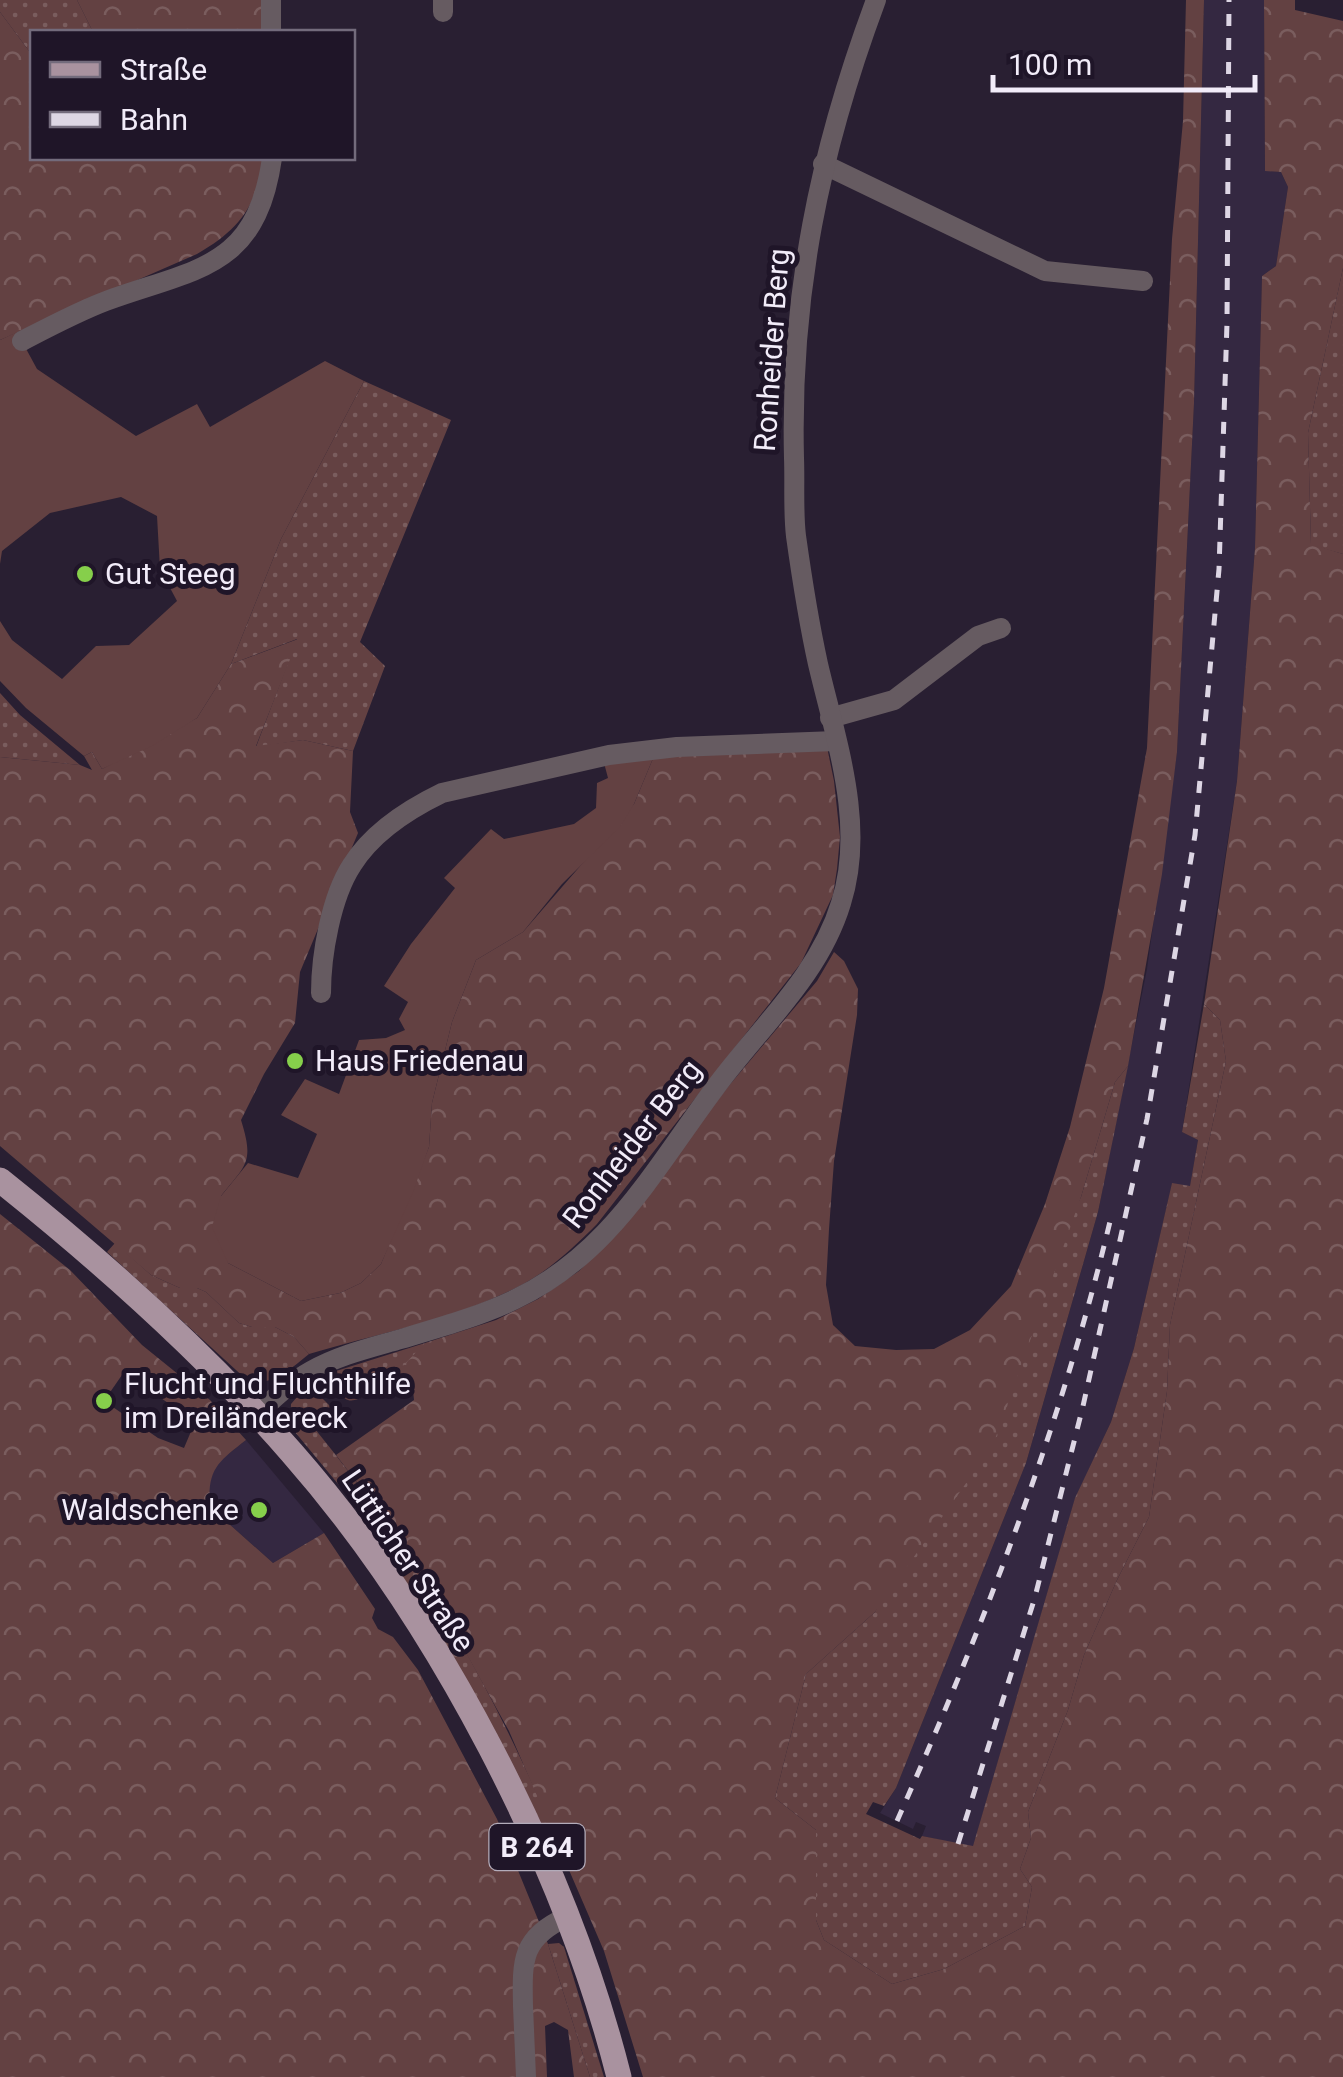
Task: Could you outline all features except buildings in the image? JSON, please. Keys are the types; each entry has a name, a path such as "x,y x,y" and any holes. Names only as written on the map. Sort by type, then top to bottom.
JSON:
{"main road":[{"name":"Lütticher Straße","path":"0,1180 79,1243 163,1320 256,1414 342,1514 422,1632 476,1722 524,1816 587,1970 619,2077"}],"street":[{"path":"271,30 272,0"},
{"name":"Ronheider Berg","path":"256,1414 310,1371 340,1356 492,1312 534,1292 573,1264 607,1231 811,968 827,939 842,901 850,850 846,780 816,652 796,532 796,335 804,260 823,164 876,0"},
{"path":"22,341 84,310 187,274 226,254 256,221 272,160"},
{"path":"823,164 1045,271 1143,281"},
{"path":"830,718 894,700 978,636 1001,628"},
{"path":"321,993 322,959 334,909 352,865 397,818 419,804 442,793 609,755 677,747 836,741"},
{"path":"526,2077 522,1966 537,1935 567,1917"}],"shaded area":[{"path":"1204,0 1264,0 1265,170 1281,172 1288,187 1276,266 1262,276 1255,548 1237,781 1182,1132 1198,1140 1190,1187 1172,1184 1134,1348 1111,1422 1075,1499 973,1847 922,1836 926,1826 916,1822 913,1829 880,1813 896,1788 1026,1463 1098,1212 1147,969 1177,752 1194,403"},
{"path":"246,1440 324,1533 273,1563 210,1507 208,1484 217,1463"}],"green space":[{"path":"0,0 77,0 92,30 30,30 30,52 0,12"},
{"path":"77,0 266,0 266,30 92,30"},
{"path":"1186,0 1204,0 1194,403 1177,752 1162,874 1128,1066 1115,1082 1081,1197 993,1445 875,1612 806,1674 775,1798 816,1830 816,1920 824,1940 892,1984 944,1969 1025,1926 1032,1887 1020,1869 1031,1838 1028,1812 1068,1710 1084,1655 1149,1517 1167,1391 1170,1325 1226,1061 1220,1020 1204,1004 1237,781 1255,548 1262,276 1276,266 1288,187 1281,172 1265,171 1264,0 1295,0 1295,10 1343,21 1343,268 1308,433 1311,544 1343,554 1343,2077 643,2077 604,1951 509,1731 433,1593 336,1455 414,1400 413,1390 396,1373 425,1343 496,1320 538,1299 579,1271 613,1237 727,1088 817,981 834,952 844,961 858,989 834,1161 826,1285 833,1325 855,1346 934,1349 970,1330 1011,1286 1045,1204 1070,1127 1104,988 1147,748 1172,239 1183,121"},
{"path":"0,12 30,52 30,160 264,160 244,215 212,245 0,340"},
{"path":"1343,268 1343,554 1311,545 1308,433"},
{"path":"17,332 37,369 136,436 197,404 210,427 325,361 364,381 281,539 231,664 197,718 152,746 102,769 92,752 84,756 0,681 0,621 12,640 62,679 96,646 129,645 177,601 160,569 157,516 121,497 50,513 2,551 0,564 0,340"},
{"path":"364,381 451,420 360,642 385,666 353,751 303,740 256,747 297,639 231,664 281,539"},
{"path":"298,639 256,746 303,740 353,751 350,812 358,833 300,972 295,1023 241,1120 247,1145 246,1162 221,1196 228,1263 301,1301 340,1293 361,1283 381,1264 429,1147 432,1103 452,1022 476,960 523,932 634,804 654,756 827,747 840,837 833,895 801,963 589,1232 545,1271 501,1295 447,1315 309,1354 294,1337 275,1327 239,1323 206,1292 180,1288 151,1275 0,1146 0,757 80,765 92,770 84,756 92,752 102,769 197,718 231,664"},
{"path":"0,693 20,715 80,765 0,757"},
{"path":"654,756 620,827 562,884 523,932 476,960 452,1022 432,1103 429,1147 381,1264 361,1283 340,1293 301,1301 228,1263 212,1227 221,1196 248,1163 298,1178 317,1134 281,1115 305,1079 339,1094 359,1040 386,1038 405,1030 399,1019 408,1002 384,986 455,888 444,878 491,829 504,839 574,824 596,808 597,783 608,778 604,763"},
{"path":"1204,1004 1220,1020 1226,1061 1170,1325 1167,1391 1149,1517 1084,1655 1068,1710 1028,1812 1031,1838 1020,1869 1032,1887 1025,1926 944,1969 892,1984 824,1940 816,1920 816,1830 775,1798 806,1674 875,1612 1081,1197 1115,1082 1128,1066 1098,1212 1026,1463 896,1788 884,1806 873,1802 866,1814 920,1839 922,1836 973,1846 1075,1498 1111,1422 1134,1348 1172,1183 1190,1186 1198,1140 1182,1132"},
{"path":"0,1214 70,1270 142,1345 210,1400 246,1440 216,1468 210,1484 210,1507 273,1563 324,1533 375,1609 372,1618 378,1629 393,1637 418,1670 497,1819 548,1944 590,2077 574,2077 568,2030 554,2022 545,2026 547,2077 0,2077","holes":["124,1372 195,1422 184,1448 158,1438 104,1401"]},
{"path":"115,1243 151,1275 180,1288 206,1292 239,1323 275,1327 294,1337 309,1354 274,1379 248,1381 107,1252"},
{"path":"425,1343 401,1369 366,1396 348,1400 340,1392 333,1372"},
{"path":"304,1389 315,1391 331,1407 330,1417 315,1429 390,1529 456,1635 514,1745 565,1860 559,1861 500,1745 367,1519 290,1426 291,1404"},
{"path":"559,1943 564,1947 604,2077 590,2077 548,1944"}],"railway":[{"path":"958,1844 1035,1597 1083,1406 1147,1119 1195,835 1219,569 1227,323 1229,0"},
{"path":"897,1821 1019,1522 1070,1369 1112,1213"}],"place":[{"name":"Gut Steeg","path":"85,574"},
{"name":"Haus Friedenau","path":"295,1061"},
{"name":"Flucht und Fluchthilfe im Dreiländereck","path":"104,1401"},
{"name":"Waldschenke","path":"259,1510"}]}
